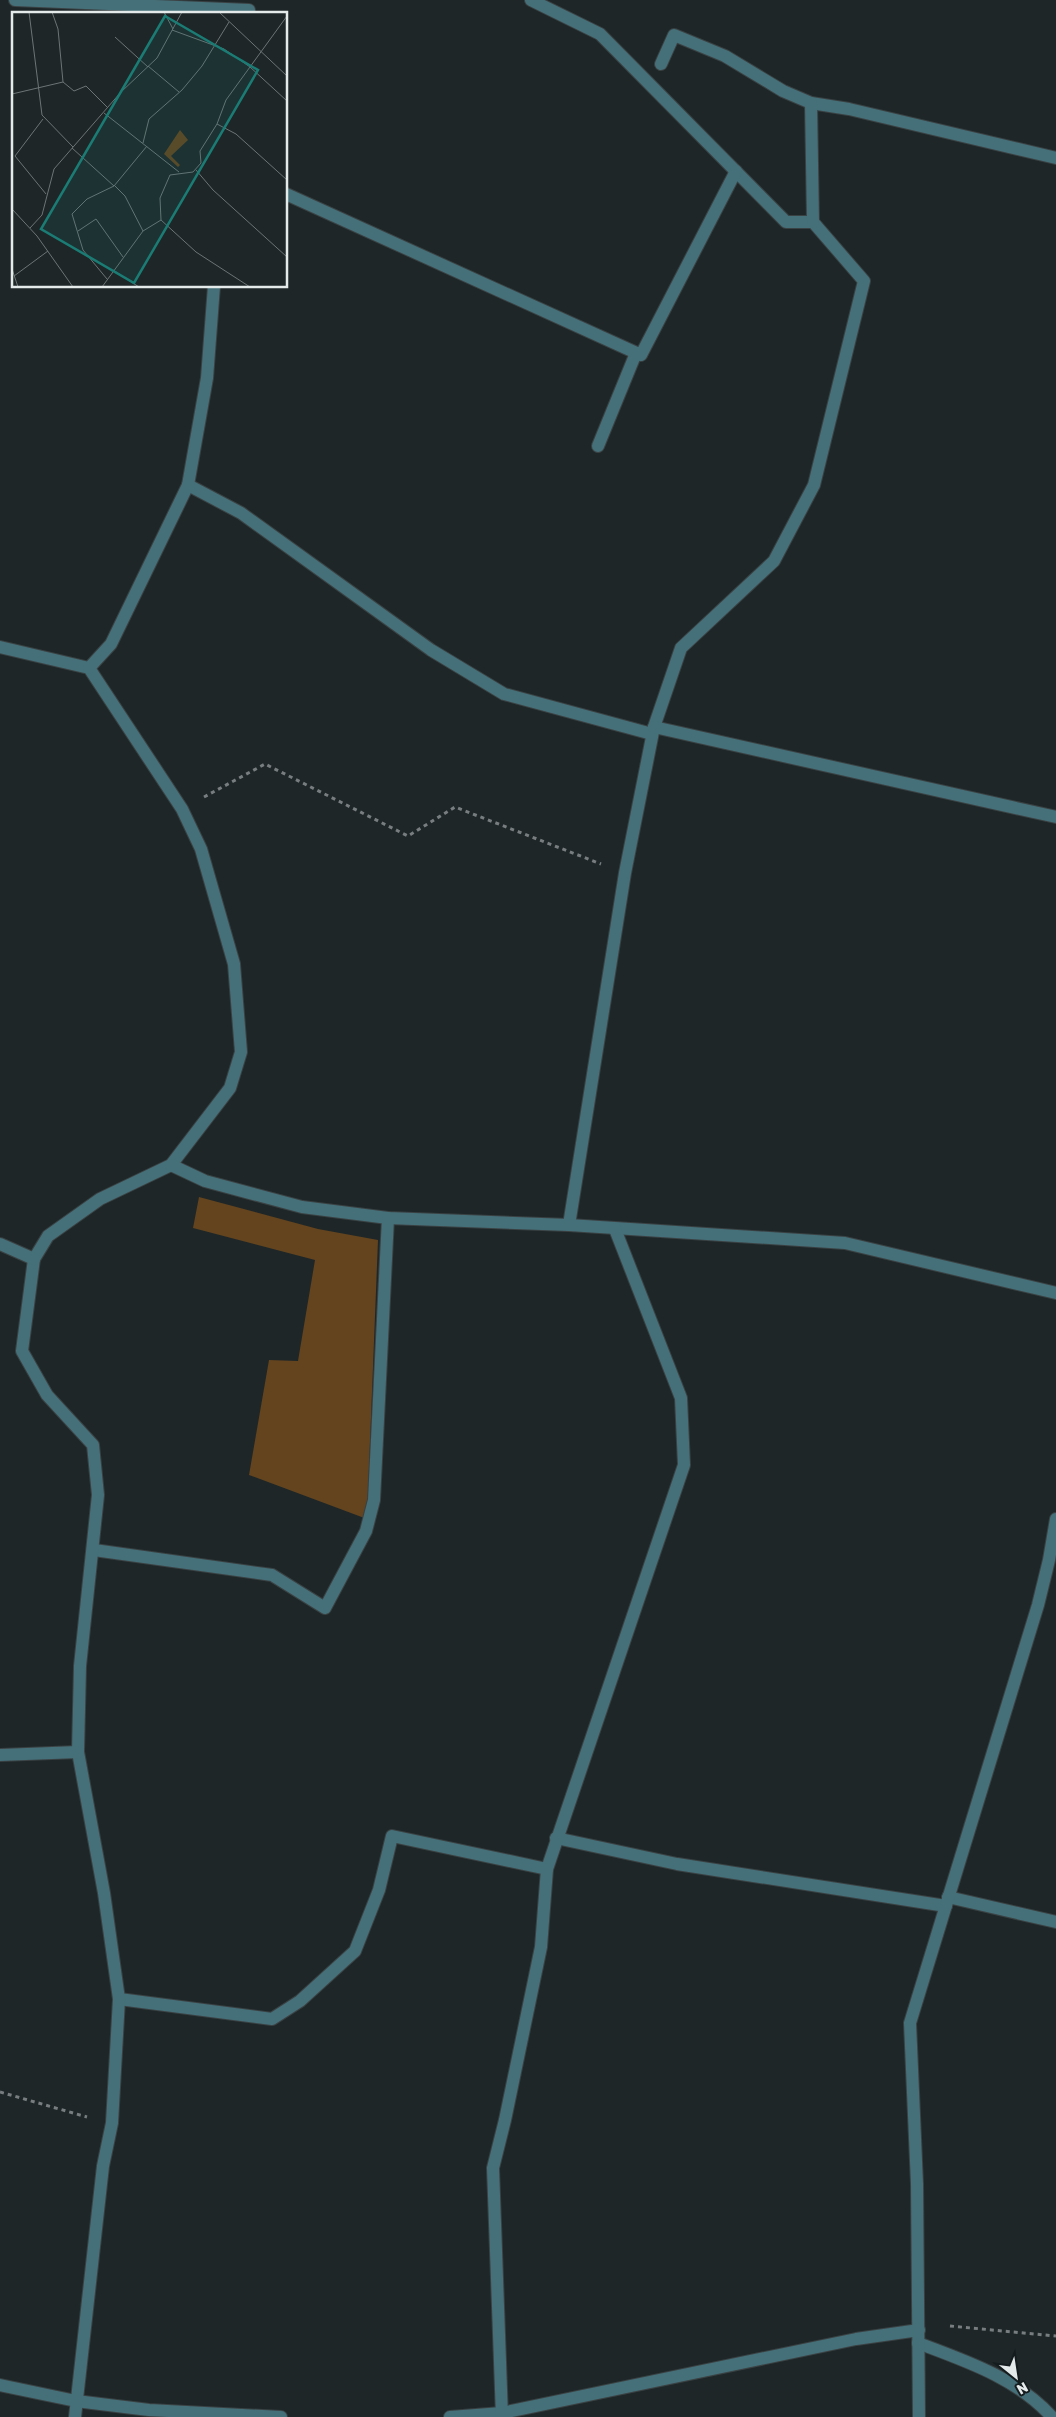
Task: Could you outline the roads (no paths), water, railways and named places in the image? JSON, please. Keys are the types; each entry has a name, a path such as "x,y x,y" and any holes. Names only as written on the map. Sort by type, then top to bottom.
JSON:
{"street":[{"path":"15,0 249,8"},
{"path":"531,0 600,34 786,222 813,222"},
{"path":"661,64 674,35 725,56 783,90 811,103 849,109 1056,158"},
{"path":"569,1225 625,873 653,731 681,648 774,561 814,486 864,281 813,222 811,103"},
{"path":"288,195 641,355 736,172"},
{"path":"89,668 111,644 188,485 207,378 214,288"},
{"path":"598,446 636,353"},
{"path":"188,485 241,513 431,650 504,694 653,731 1056,817"},
{"path":"0,647 89,668 182,809 201,848 234,964 241,1052 230,1088 172,1166 100,1199 48,1236 34,1259 22,1351 47,1396 92,1445 98,1495 94,1550 80,1666 78,1752 104,1893 119,1999 112,2124 103,2166 75,2417"},
{"path":"172,1166 205,1181 302,1207 388,1218 569,1225 845,1243 1056,1292"},
{"path":"94,1550 272,1575 325,1608 366,1531 374,1500 388,1218"},
{"path":"502,2415 493,2168 505,2120 541,1947 547,1869 684,1465 681,1398 615,1229"},
{"path":"0,1244 34,1259"},
{"path":"919,2417 917,2184 910,2023 1053,1561 1056,1519"},
{"path":"0,1754 78,1752"},
{"path":"119,1999 272,2019 300,2001 355,1951 379,1890 392,1836 547,1869"},
{"path":"556,1838 677,1864 947,1902 1056,1922"},
{"path":"450,2417 502,2415 856,2339 918,2330"},
{"path":"918,2343 979,2366 1036,2399 1052,2417"},
{"path":"0,2385 76,2401 149,2410 281,2417"}]}
